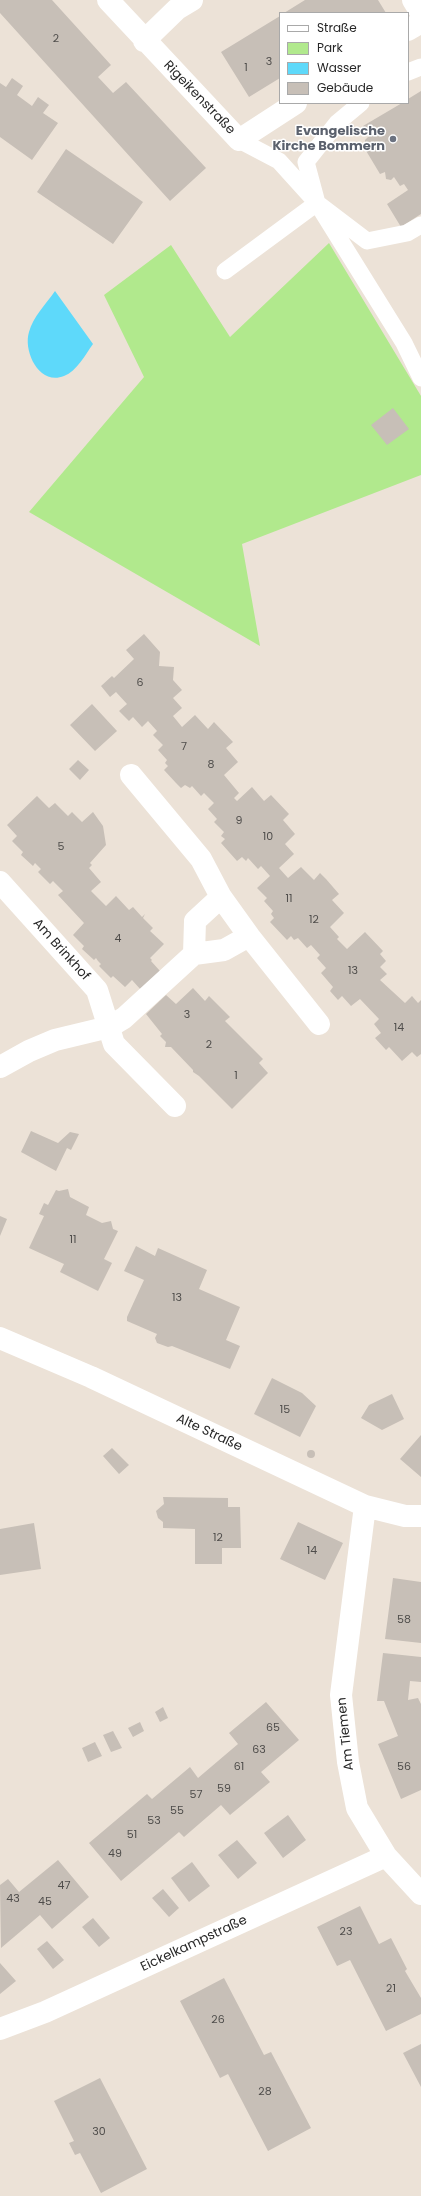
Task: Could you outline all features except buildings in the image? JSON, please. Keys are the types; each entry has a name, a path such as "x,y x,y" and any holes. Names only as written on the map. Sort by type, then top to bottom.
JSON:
{"street":[{"name":"Rigeikenstraße","path":"108,0 144,41 239,140 294,104"},
{"path":"144,41 177,9 192,0"},
{"path":"413,0 421,14"},
{"path":"409,29 421,22"},
{"path":"131,775 201,859 222,897 249,936 319,1024"},
{"name":"Am Brinkhof","path":"0,882 97,990 114,1044 175,1106"},
{"path":"194,954 195,921 222,897"},
{"path":"0,1067 29,1051 55,1040 109,1027 124,1018 194,954 224,950 249,936"},
{"name":"Alte Straße","path":"0,1338 91,1377 365,1506 405,1516 421,1516"},
{"name":"Am Tiemen","path":"365,1506 341,1695 348,1762 357,1808 386,1856 421,1894"},
{"name":"Eickelkampstraße","path":"0,2029 45,2012 386,1856"}],"lane":[{"path":"409,72 421,67"},
{"path":"360,104 337,123 306,162 317,203 367,240 407,233 421,225"},
{"path":"239,140 279,161 317,203 404,343 421,378"},
{"path":"225,271 317,203"}],"green space":[{"path":"329,243 421,396 421,475 242,544 260,646 29,512 144,377 104,295 171,245 230,337"}],"water":[{"path":"55,291 93,344 69,374 55,378 47,376 35,365 28,348 28,340 33,321"}],"place":[{"name":"Evangelische Kirche Bommern","path":"393,139"}]}
